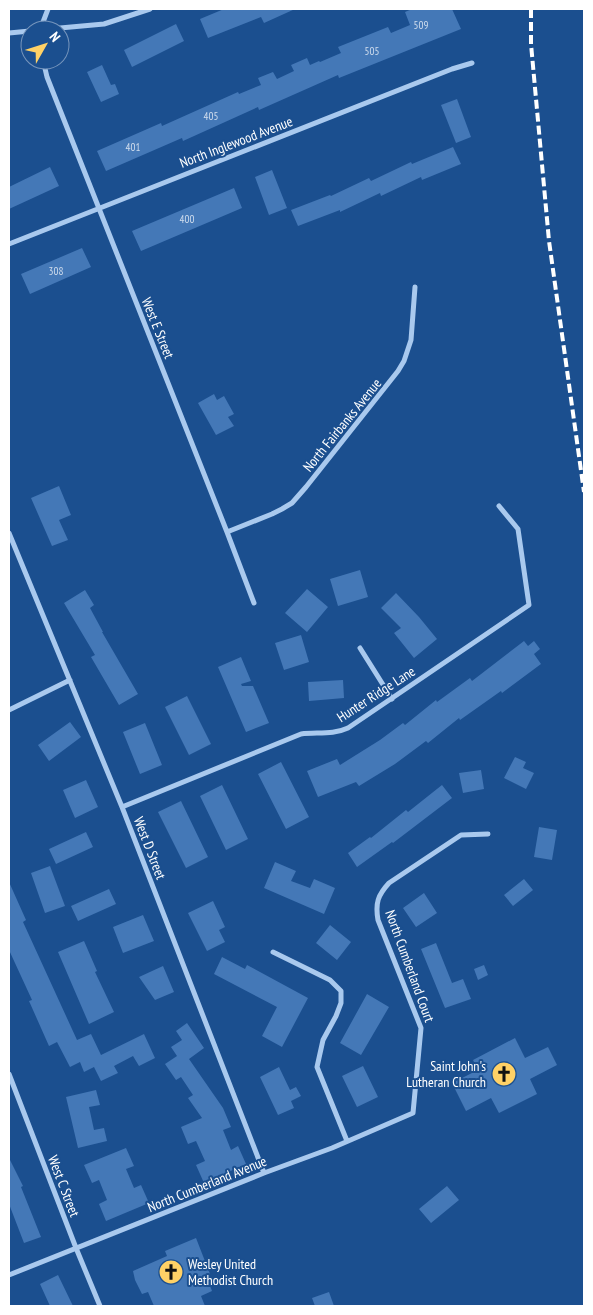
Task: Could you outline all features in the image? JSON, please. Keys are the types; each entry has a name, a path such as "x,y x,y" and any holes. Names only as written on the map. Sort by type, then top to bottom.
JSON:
{"street":[{"path":"70,27 104,24 150,9"},
{"name":"North Inglewood Avenue","path":"9,244 452,69 472,63"},
{"name":"West E Street","path":"45,70 254,603"},
{"name":"North Fairbanks Avenue","path":"227,532 272,514 292,503 391,381 404,360 410,340 415,287"},
{"name":"Hunter Ridge Lane","path":"122,807 301,734 340,732 392,699 529,605 518,529 499,506"},
{"name":"West D Street","path":"9,533 122,807 264,1173"},
{"path":"360,648 392,699"},
{"path":"9,710 70,680"},
{"name":"North Cumberland Court","path":"413,1113 421,1028 378,920 376,910 378,898 389,884 461,835 488,834"},
{"path":"273,952 330,980 341,991 341,1003 323,1040 317,1067 347,1142"},
{"name":"West C Street","path":"9,1074 100,1306"},
{"name":"North Cumberland Avenue","path":"9,1275 264,1173 347,1142 413,1113"}],"building":[{"path":"224,9 295,9 264,23 261,17 208,38 200,19"},
{"path":"412,9 452,9 461,29 339,78 338,75 259,110 258,107 183,141 182,138 106,171 97,151 161,123 162,126 238,92 239,94 261,85 258,78 273,72 277,79 294,71 291,65 307,58 310,65 320,62 341,53 338,47 388,27 391,33 410,25 405,12"},
{"path":"176,24 184,41 132,67 124,50"},
{"path":"102,65 111,85 115,84 119,94 101,102 87,72"},
{"path":"457,99 471,137 456,143 441,105"},
{"path":"453,147 461,164 422,180 421,177 381,196 380,193 340,212 340,210 298,226 291,210 331,196 369,178 371,181 411,162 412,164"},
{"path":"50,167 59,186 9,209 9,187"},
{"path":"272,170 287,208 269,215 255,177"},
{"path":"234,188 242,208 141,251 132,231"},
{"path":"82,248 91,267 30,294 21,274"},
{"path":"214,394 217,400 224,396 234,414 228,417 234,426 216,435 198,403"},
{"path":"59,486 71,515 59,520 68,540 52,546 31,498"},
{"path":"360,570 368,597 338,606 330,579"},
{"path":"307,589 328,607 307,632 285,613"},
{"path":"85,590 94,605 90,608 102,632 138,694 119,705 91,657 95,655 64,603"},
{"path":"396,593 437,639 414,658 394,633 401,628 381,608"},
{"path":"301,635 309,662 284,670 275,643"},
{"path":"524,641 528,646 534,641 540,649 534,654 541,664 502,693 501,691 460,720 459,718 428,743 426,741 395,764 359,786 356,782 318,797 307,771 337,759 340,765 403,723 405,725 436,700 437,702 470,678 472,681"},
{"path":"241,657 251,681 241,684 242,686 253,686 269,723 246,732 218,667"},
{"path":"343,680 344,698 309,701 308,682"},
{"path":"187,696 211,744 189,755 165,707"},
{"path":"70,722 81,737 49,761 38,745"},
{"path":"145,723 162,765 140,774 123,732"},
{"path":"515,757 526,762 523,768 534,773 526,789 504,778"},
{"path":"281,762 309,817 286,829 258,774"},
{"path":"481,770 484,789 463,793 459,773"},
{"path":"86,780 98,807 75,818 63,790"},
{"path":"222,785 248,839 226,850 200,796"},
{"path":"442,785 452,798 393,843 357,867 348,853 371,838 406,810 408,812"},
{"path":"181,801 208,857 186,868 158,812"},
{"path":"539,827 557,830 552,860 534,857"},
{"path":"86,832 93,847 56,864 49,849"},
{"path":"275,862 296,871 291,881 310,888 314,879 335,888 324,914 264,888"},
{"path":"50,866 65,906 45,913 31,873"},
{"path":"524,879 533,890 513,906 504,895"},
{"path":"9,882 26,920 23,922 77,1040 91,1034 101,1055 144,1034 155,1058 139,1066 133,1056 114,1066 118,1073 101,1081 94,1067 84,1072 80,1062 70,1067 57,1042 49,1046 29,1001 32,1000 9,950"},
{"path":"109,889 116,904 78,921 71,906"},
{"path":"424,893 437,913 416,927 403,908"},
{"path":"213,901 225,927 219,930 225,942 207,951 188,913"},
{"path":"143,915 154,941 123,953 113,927"},
{"path":"330,925 351,942 337,960 316,943"},
{"path":"84,941 97,971 95,972 114,1012 89,1024 58,952"},
{"path":"436,943 452,983 463,979 471,999 445,1008 421,949"},
{"path":"222,957 245,969 247,965 308,998 282,1047 262,1036 277,1007 214,974"},
{"path":"484,965 488,975 478,980 474,969"},
{"path":"163,966 174,992 155,1000 139,977"},
{"path":"367,994 389,1007 361,1055 340,1043"},
{"path":"187,1023 204,1048 189,1059 223,1108 231,1127 223,1130 231,1150 238,1146 246,1164 204,1183 196,1165 205,1161 196,1141 188,1144 181,1127 202,1118 188,1098 193,1095 181,1077 176,1080 165,1064 177,1056 171,1047 182,1040 176,1031"},
{"name":"Saint John's Lutheran Church","path":"515,1038 525,1058 548,1047 557,1065 530,1079 537,1094 499,1113 491,1098 466,1111 452,1083 478,1070 473,1060"},
{"path":"363,1066 378,1097 357,1107 342,1076"},
{"path":"279,1067 290,1090 296,1087 301,1096 291,1101 294,1108 278,1115 260,1077"},
{"path":"96,1090 100,1105 89,1107 94,1130 104,1128 107,1141 78,1148 66,1097"},
{"path":"126,1148 134,1166 126,1169 134,1188 141,1185 149,1203 106,1221 99,1204 107,1200 99,1180 92,1183 84,1165"},
{"path":"9,1158 23,1186 21,1187 41,1237 24,1243 9,1204"},
{"path":"447,1186 459,1200 431,1223 419,1209"},
{"name":"Wesley United Methodist Church","path":"196,1238 210,1274 206,1276 212,1291 201,1296 205,1306 154,1306 148,1292 142,1294 133,1271 167,1256 165,1251"},
{"path":"58,1275 73,1306 50,1306 40,1284"},
{"path":"329,1292 334,1306 315,1306 312,1298"}],"railway":[{"path":"531,9 531,44 549,241 584,492"}],"place":[{"name":"Saint John's Lutheran Church","path":"504,1074"},
{"name":"Wesley United Methodist Church","path":"171,1272"}]}
